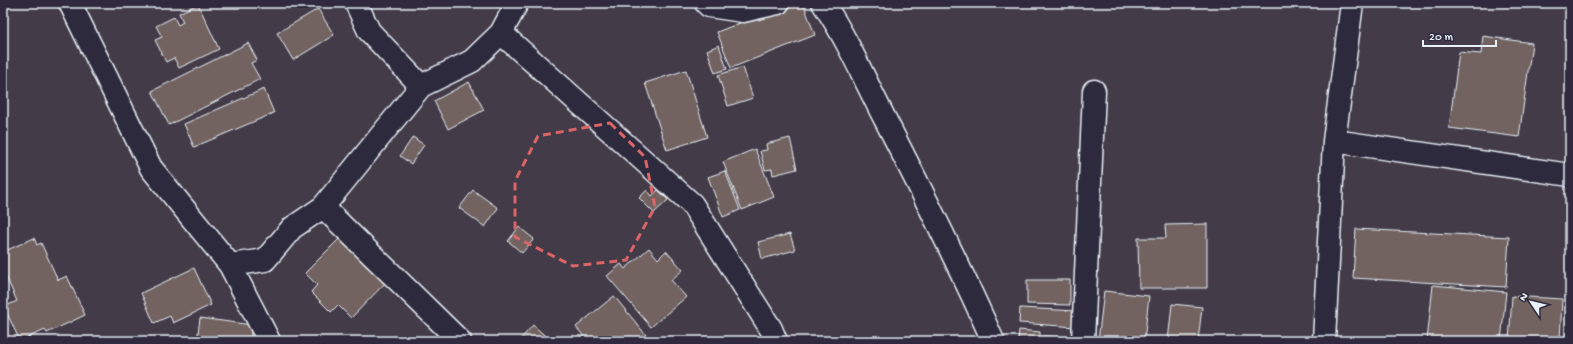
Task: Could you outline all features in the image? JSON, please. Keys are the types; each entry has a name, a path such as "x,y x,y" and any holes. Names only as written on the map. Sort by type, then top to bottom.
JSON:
{"street":[{"path":"70,3 152,168 230,264 269,341"},
{"path":"356,3 369,31 421,86"},
{"path":"230,264 265,260 292,228 322,207 421,86 472,61 501,33 517,3"},
{"path":"706,3 709,6 743,11 778,3"},
{"path":"824,3 843,33 867,84 969,285 993,341"},
{"path":"1324,341 1334,141 1352,3"},
{"path":"501,33 692,204 771,329 776,341"},
{"path":"1083,341 1094,91"},
{"path":"1334,141 1570,175"},
{"path":"322,207 460,341"}],"highlighted area":[{"path":"610,123 645,157 655,207 626,260 573,266 515,237 515,181 538,136"}],"building":[{"path":"615,3 627,3 623,9"},
{"path":"791,3 803,3 815,35 731,68 717,32"},
{"path":"198,4 219,49 179,68 174,58 166,62 155,40 162,37 156,26 174,17 178,25 183,22 179,13"},
{"path":"318,9 334,35 293,60 277,33"},
{"path":"1483,36 1532,43 1519,137 1449,128 1459,52 1481,54"},
{"path":"248,43 257,60 251,63 260,79 169,125 152,91"},
{"path":"719,45 727,69 715,73 707,50"},
{"path":"743,67 753,98 728,106 718,75"},
{"path":"686,70 707,137 667,150 645,83"},
{"path":"469,82 484,110 448,129 434,101"},
{"path":"264,89 274,113 194,147 184,124"},
{"path":"413,137 424,145 411,164 400,156"},
{"path":"790,138 797,169 773,175 772,169 765,170 760,151 767,150 766,144"},
{"path":"755,149 774,197 742,210 723,162"},
{"path":"725,171 740,210 723,217 708,177"},
{"path":"473,190 498,208 485,227 459,208"},
{"path":"647,190 652,196 658,190 668,200 654,213 639,198"},
{"path":"1207,224 1207,288 1139,288 1138,238 1166,238 1165,225"},
{"path":"519,227 534,239 522,253 508,241"},
{"path":"1356,229 1509,237 1506,287 1353,278"},
{"path":"790,234 795,250 762,259 758,242"},
{"path":"34,238 37,245 41,243 58,280 67,276 85,315 47,333 45,330 20,341 4,307 17,301 3,270 3,252"},
{"path":"339,239 368,268 374,261 390,278 351,318 338,305 331,312 311,292 317,285 305,273"},
{"path":"649,248 658,259 666,251 683,270 671,280 686,297 651,327 607,276 621,264 625,269"},
{"path":"194,268 211,305 173,323 170,316 154,323 141,293"},
{"path":"1027,280 1070,280 1070,305 1027,304"},
{"path":"1433,285 1506,292 1501,341 1427,341"},
{"path":"1104,291 1149,296 1144,341 1098,341"},
{"path":"614,296 650,340 649,341 588,341 576,327"},
{"path":"1512,296 1562,299 1560,341 1509,341"},
{"path":"1172,304 1202,307 1198,341 1168,341"},
{"path":"1020,308 1077,311 1076,327 1019,323"},
{"path":"200,318 252,325 250,341 197,341"},
{"path":"533,325 551,341 519,341"},
{"path":"1019,330 1040,332 1040,341 1018,341"},
{"path":"1043,336 1067,338 1067,341 1042,341"}]}
